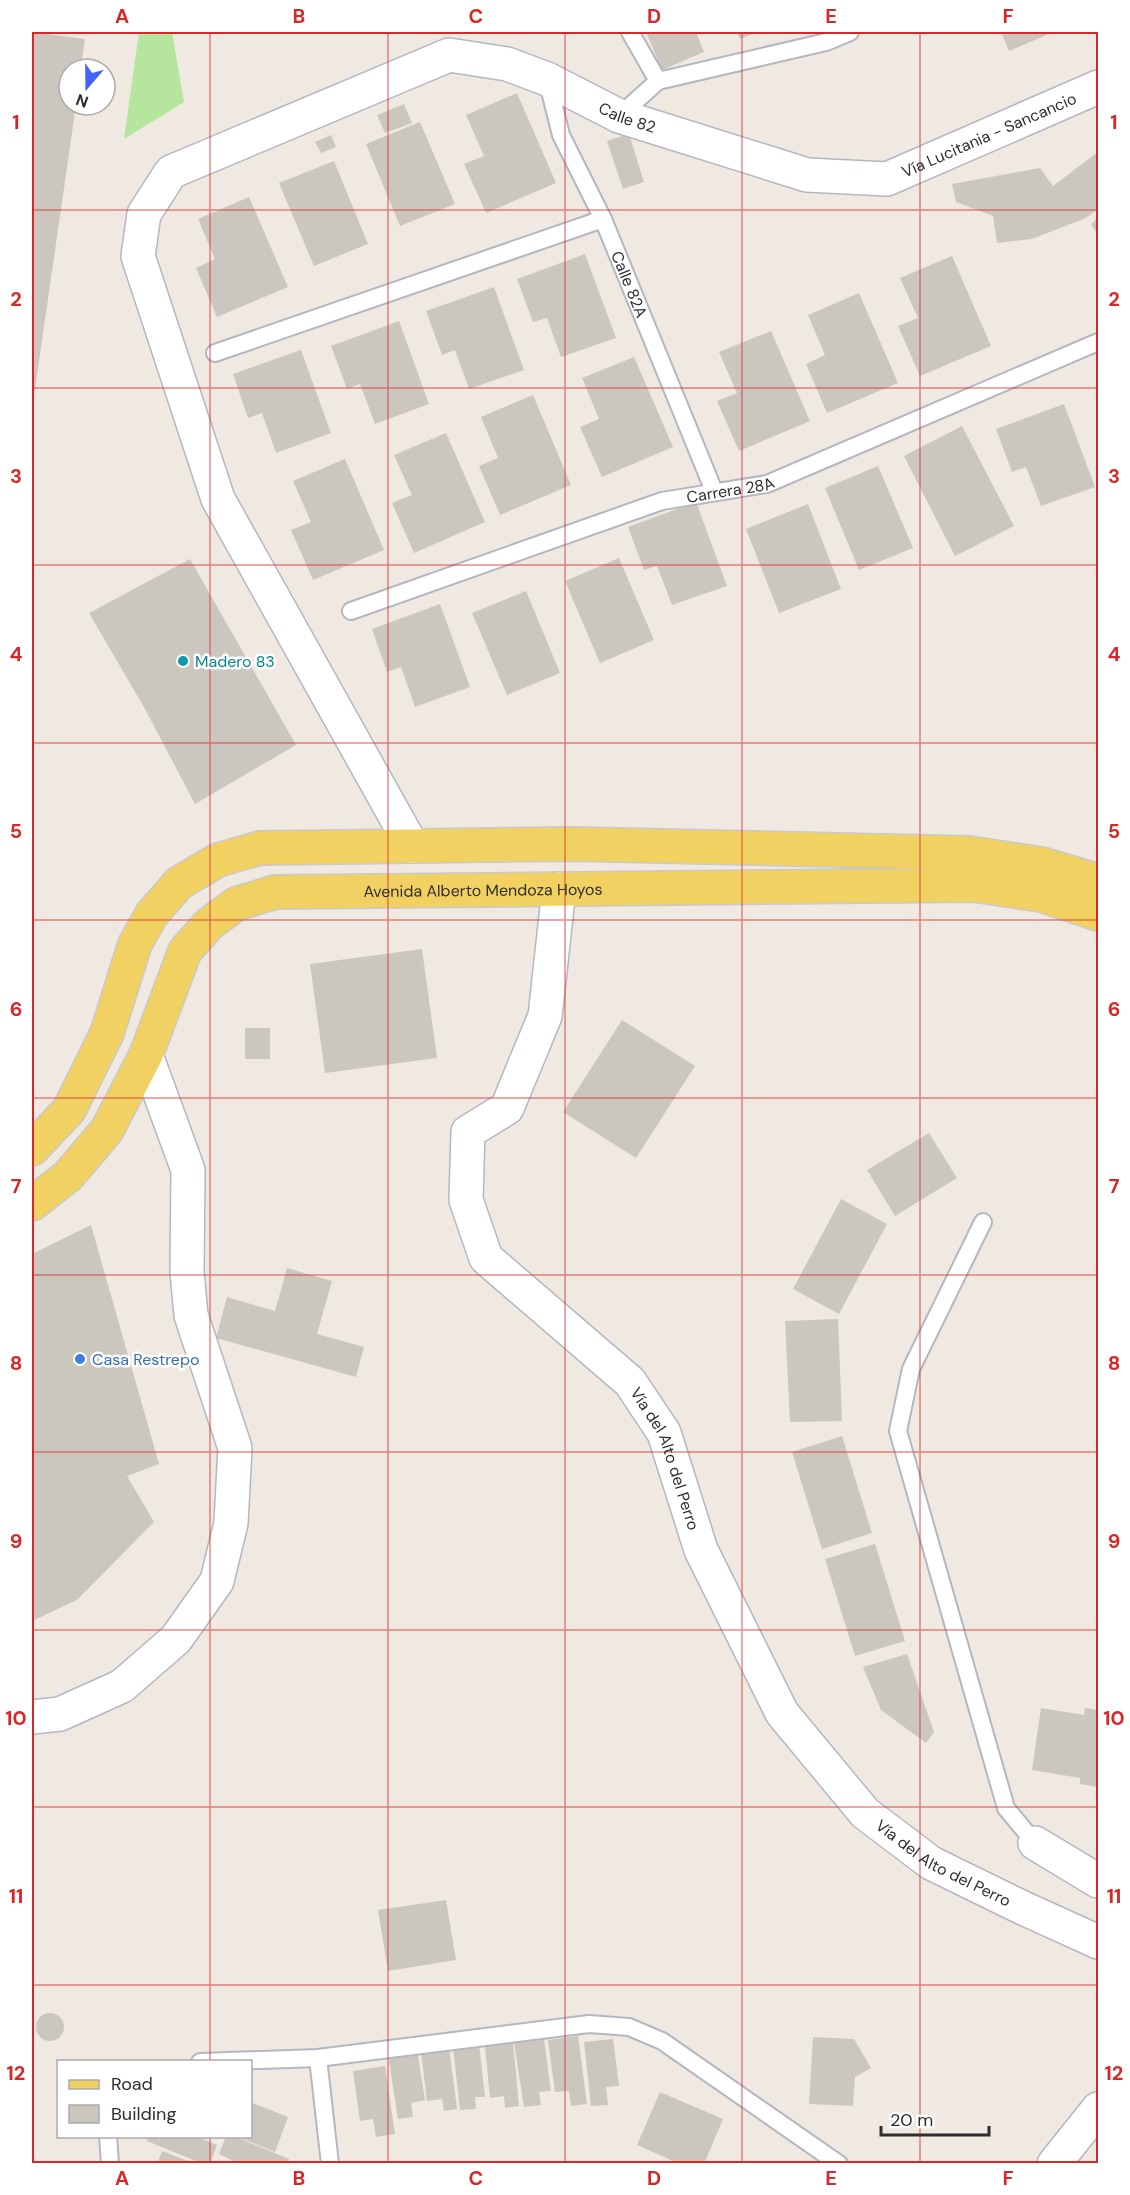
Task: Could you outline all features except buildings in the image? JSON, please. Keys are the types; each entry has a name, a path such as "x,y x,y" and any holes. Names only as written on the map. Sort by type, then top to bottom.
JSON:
{"main road":[{"path":"32,1149 69,1110 107,1033 135,944 152,914 179,883 218,860 260,848 572,844 969,853 1042,864 1098,881"},
{"name":"Avenida Alberto Mendoza Hoyos","path":"32,1204 68,1176 107,1130 146,1055 185,951 209,924 236,904 275,892 974,885 1041,895 1098,914"}],"street":[{"name":"Calle 82","path":"412,846 218,499 138,256 144,214 171,172 449,55 507,64 547,79 619,116 807,175"},
{"name":"Vía Lucitania - Sancancio","path":"807,175 887,179 1098,87"},
{"name":"Vía del Alto del Perro","path":"559,889 545,1016 507,1108 468,1132 466,1200 486,1258 630,1382 664,1433 701,1550 782,1713 865,1813 931,1863 1098,1942"},
{"path":"32,1717 60,1714 122,1686 176,1639 217,1581 231,1523 235,1448 191,1315 187,1272 188,1170 146,1055"},
{"path":"1035,1843 1098,1881"},
{"path":"1054,2163 1098,2109"}],"lane":[{"path":"630,32 658,81"},
{"path":"619,116 658,81 850,32"},
{"name":"Calle 82A","path":"547,79 561,135 603,219 714,491"},
{"path":"215,353 603,219"},
{"name":"Carrera 28A","path":"351,611 663,501 767,484 1098,342"},
{"path":"983,1222 911,1369 898,1431 1006,1808 1035,1843"},
{"path":"239,2060 318,2058 589,2024 629,2027 662,2041 839,2163"},
{"path":"318,2058 330,2163"},
{"path":"108,2138 110,2163"}],"green space":[{"path":"139,32 172,32 184,102 124,139"}],"place":[{"name":"Madero 83","path":"183,661"},
{"name":"Casa Restrepo","path":"80,1359"}]}
